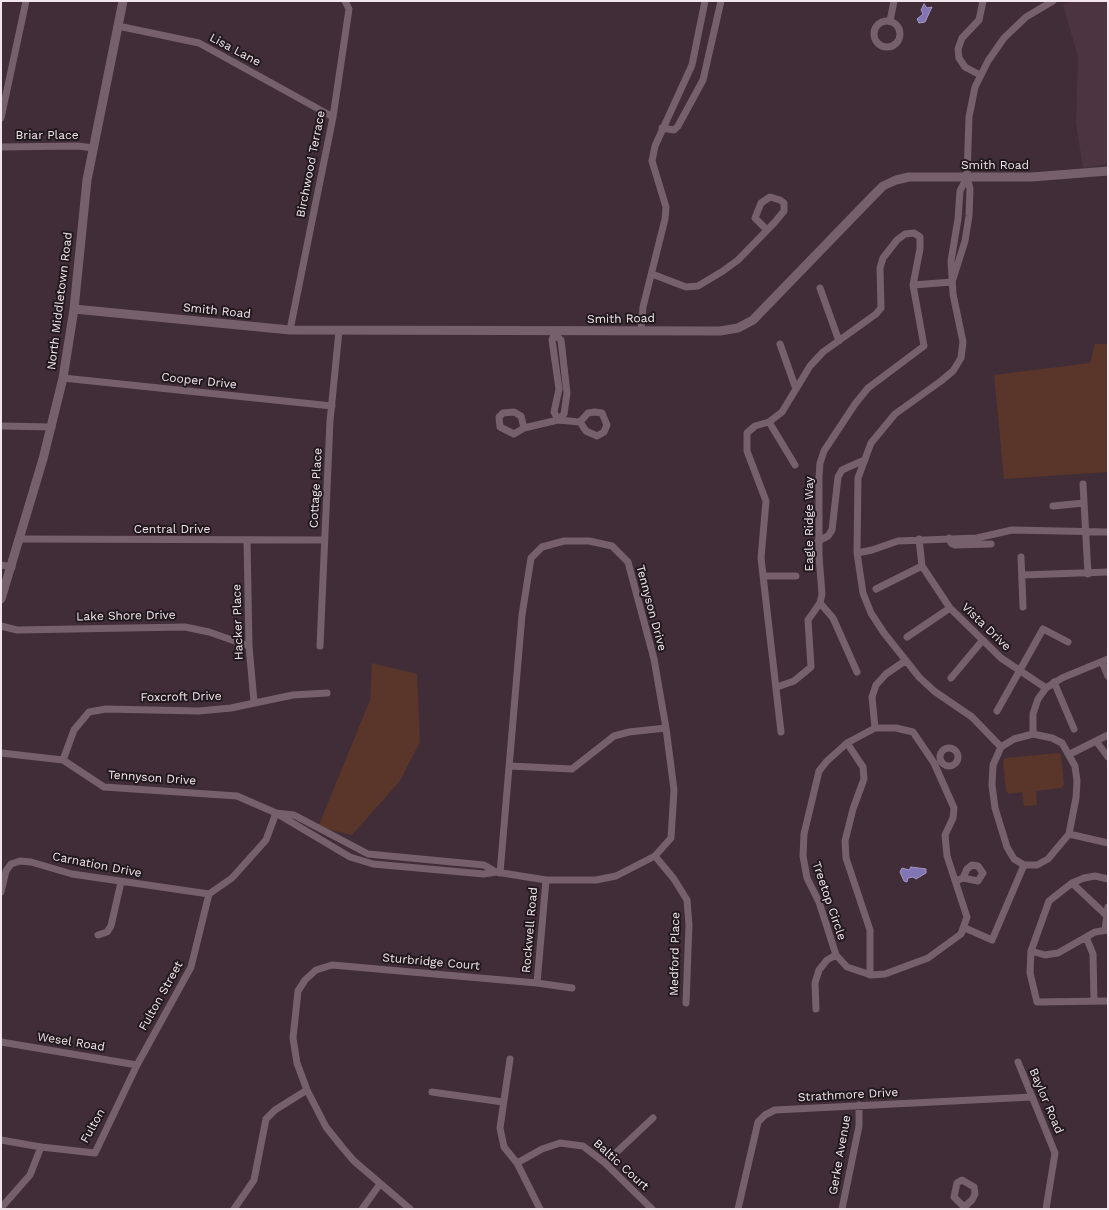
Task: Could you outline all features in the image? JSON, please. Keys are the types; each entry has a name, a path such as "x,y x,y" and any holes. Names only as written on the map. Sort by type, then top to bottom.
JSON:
{"street":[{"path":"1,118 26,1"},
{"name":"North Middletown Road","path":"1,598 12,567 52,427 63,378 74,309 83,209 93,148 123,1"},
{"name":"Birchwood Terrace","path":"290,330 333,117 349,9 345,1"},
{"path":"641,330 644,307 666,219 666,207 652,161 662,128 692,65 705,1"},
{"path":"662,128 674,130 678,126 703,80 721,1"},
{"path":"890,21 894,1"},
{"path":"980,75 965,67 959,58 958,49 962,38 979,20 983,1"},
{"path":"1001,747 984,728 934,691 905,661 871,612 863,593 856,553 858,478 862,460 870,443 895,414 942,381 953,371 961,358 963,342 950,261 958,219 960,191 967,177 970,105 980,75 995,50 1026,17 1053,1"},
{"name":"Lisa Lane","path":"118,26 199,43 333,117"},
{"name":"Briar Place","path":"1,146 78,146 93,148"},
{"name":"Smith Road","path":"74,309 290,330 555,333 641,330 720,331 738,328 753,320 883,186 896,180 909,177 1032,177 1108,171"},
{"path":"652,274 674,284 686,287 698,286 738,260 784,211 784,203 770,197 761,203 755,218 766,230"},
{"name":"Eagle Ridge Way","path":"914,233 920,237 920,249 913,285 924,346 868,388 830,441 820,463 818,541 822,594 820,603 808,620 811,667 794,681 777,687 761,558 766,501 745,441 747,433 755,426 769,422 782,412 810,366 823,352 867,323 881,308 880,268 884,258 897,240 905,234 914,233"},
{"path":"913,285 952,282"},
{"path":"820,288 839,341"},
{"name":"Cottage Place","path":"320,646 332,406 339,331"},
{"path":"555,333 561,340 567,393 564,414 558,420 554,412 558,389 552,340 555,333"},
{"path":"780,344 796,389"},
{"path":"555,361 563,361"},
{"name":"Cooper Drive","path":"63,378 332,406"},
{"path":"524,428 558,420 580,422"},
{"path":"769,422 795,465"},
{"path":"1,426 52,427"},
{"path":"818,541 828,536 832,530 838,477 842,470 862,460"},
{"path":"1083,484 1088,574"},
{"path":"1054,506 1084,503"},
{"path":"856,553 872,550 898,541 977,538 1017,529 1108,532"},
{"path":"949,538 951,544 955,545 991,544"},
{"name":"Central Drive","path":"20,539 324,540"},
{"name":"Vista Drive","path":"919,539 922,566 950,608 982,641 1020,671 1046,688"},
{"name":"Hacker Place","path":"247,540 249,646 254,702"},
{"name":"Tennyson Drive","path":"1,753 63,760 104,787 237,796 276,813 294,815 368,854 484,865 498,873 546,880 596,880 616,876 655,856 671,838 674,790 654,659 628,562 612,546 589,540 564,541 542,547 531,558 522,615 510,766 498,873"},
{"path":"1021,557 1023,606"},
{"path":"1,565 12,567"},
{"path":"876,589 922,566"},
{"path":"1022,575 1108,572"},
{"path":"764,576 796,576"},
{"path":"820,603 833,618 857,672"},
{"path":"907,637 950,608"},
{"name":"Lake Shore Drive","path":"1,626 17,630 185,627 208,632 249,646"},
{"path":"997,711 1043,629 1068,642"},
{"path":"950,678 982,641"},
{"path":"1033,734 1033,714 1038,699 1046,688 1054,682 1105,660 1108,676"},
{"path":"847,743 863,767 864,779 852,809 845,841 846,858 870,930 870,975 885,974 928,958 961,934 965,928 967,917 959,880 947,856 945,835 953,818 954,808 938,764 914,732 896,728 875,728 872,697 876,685 886,674 905,661"},
{"path":"1054,682 1074,729"},
{"path":"777,687 781,732"},
{"name":"Foxcroft Drive","path":"63,760 74,730 89,712 106,709 199,711 231,708 294,695 327,693"},
{"path":"510,766 572,769 614,736 629,732 666,728"},
{"name":"Treetop Circle","path":"870,975 847,967 836,955 819,902 807,878 803,856 804,834 819,771 847,743 875,728"},
{"path":"1033,734 1052,738 1062,743 1070,754 1075,766 1076,798 1069,834 1048,858 1037,865 1024,865 1014,859 1007,847 995,808 993,765 1001,747 1014,738 1033,734"},
{"path":"1070,754 1108,735"},
{"path":"1096,741 1108,757"},
{"path":"209,894 232,878 266,840 276,813"},
{"path":"1069,834 1108,843"},
{"name":"Medford Place","path":"655,856 674,879 687,900 689,925 686,1002"},
{"name":"Carnation Drive","path":"1,892 6,871 11,864 20,861 31,862 72,874 209,894"},
{"path":"965,928 992,940 1024,865"},
{"path":"1108,879 1095,876 1084,878 1072,883 1049,902 1031,951 1030,973 1037,1002 1108,1001"},
{"name":"Rockwell Road","path":"537,983 546,880"},
{"path":"98,936 106,932 110,926 120,882"},
{"path":"1072,883 1107,916"},
{"name":"Fulton Street","path":"137,1065 192,967 209,894"},
{"path":"1031,951 1045,955 1058,953 1086,937 1106,930 1108,907"},
{"path":"1086,937 1094,954 1094,1001"},
{"path":"816,1009 815,983 819,970 827,960 836,955"},
{"name":"Sturbridge Court","path":"307,1090 297,1063 293,1038 298,992 305,980 316,970 332,965 537,983 572,988"},
{"name":"Wesel Road","path":"1,1042 137,1065"},
{"path":"510,1059 500,1128 504,1147 517,1164 540,1209"},
{"name":"Baylor Road","path":"1018,1062 1055,1153 1046,1209"},
{"name":"Fulton","path":"41,1147 95,1153 137,1065"},
{"path":"234,1209 254,1180 266,1119 275,1110 307,1090 326,1127 354,1161 410,1209"},
{"path":"432,1092 503,1102"},
{"name":"Strathmore Drive","path":"738,1209 758,1122 775,1110 1032,1098"},
{"name":"Gerke Avenue","path":"842,1209 859,1126 859,1105"},
{"path":"605,1163 654,1118"},
{"path":"1,1140 41,1147 30,1175 1,1208"},
{"name":"Baltic Court","path":"517,1164 542,1149 560,1143 583,1146 605,1163 652,1209"},
{"path":"362,1209 380,1184"}],"shaded area":[{"path":"1076,1 1108,1 1108,164 1083,168 1076,123 1078,57 1063,5"},
{"path":"924,4 927,8 932,7 925,22 919,23 917,19 923,14 921,10"},
{"path":"1095,344 1108,344 1108,472 1004,479 994,375 1090,363"},
{"path":"372,663 417,674 420,742 400,781 352,835 318,827 370,700"},
{"path":"1058,753 1061,755 1064,785 1062,788 1036,791 1037,805 1024,806 1022,792 1009,794 1006,791 1003,762 1005,758"},
{"path":"911,867 926,869 926,873 916,879 913,877 908,878 907,882 904,881 900,872 902,868 909,870"}]}
